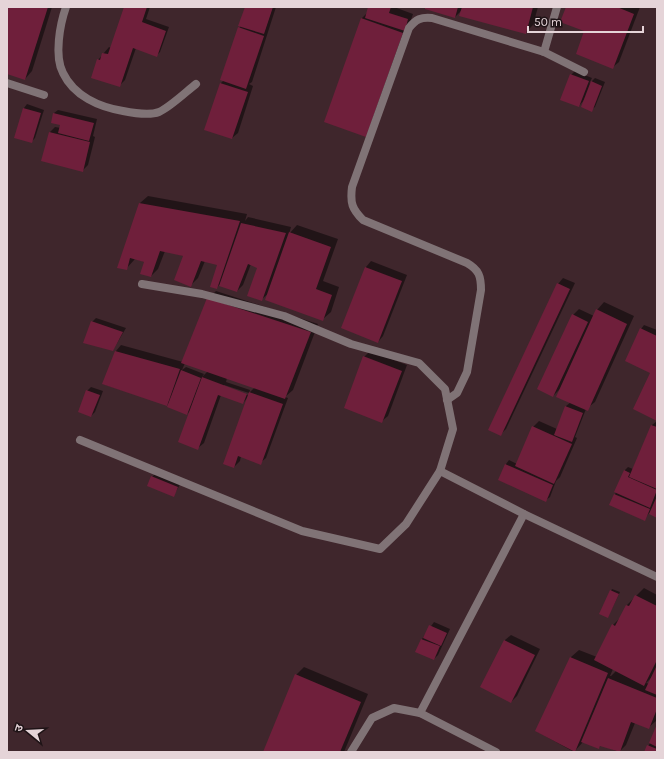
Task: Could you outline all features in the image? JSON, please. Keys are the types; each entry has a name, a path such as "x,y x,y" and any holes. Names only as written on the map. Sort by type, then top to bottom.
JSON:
{"street":[{"path":"66,7 61,22 59,51 62,73 75,90 92,102 112,110 136,114 159,112 196,84"},
{"path":"544,52 557,7"},
{"path":"447,400 457,393 467,372 481,290 481,278 476,268 467,263 364,220 354,211 350,202 352,187 409,28 415,20 423,17 432,18 544,52 584,72"},
{"path":"7,83 44,95"},
{"path":"80,440 302,531 380,549 406,524 440,471 453,429 445,389 419,363 351,344 284,316 202,294 142,284"},
{"path":"440,471 524,514 657,577"},
{"path":"420,713 524,514"},
{"path":"351,752 372,718 394,708 420,713 496,752"}],"building":[{"path":"7,7 48,7 25,80 7,74"},
{"path":"124,7 147,7 142,22 166,31 157,57 133,48 120,87 91,78 97,59 100,60 102,53 108,54"},
{"path":"245,7 273,7 264,34 238,26"},
{"path":"368,7 391,7 389,13 408,19 405,31 365,18"},
{"path":"425,7 458,7 455,18 425,9"},
{"path":"462,7 533,7 526,34 459,16"},
{"path":"566,7 617,7 634,14 613,69 576,54 584,31 560,22"},
{"path":"361,18 403,33 366,137 324,122"},
{"path":"238,27 264,36 246,89 220,80"},
{"path":"570,74 589,81 579,107 560,100"},
{"path":"591,81 602,86 592,112 581,107"},
{"path":"220,83 248,92 232,139 204,130"},
{"path":"23,108 41,113 32,143 14,138"},
{"path":"53,113 94,123 89,141 58,133 60,125 51,123"},
{"path":"49,132 90,142 83,172 41,161"},
{"path":"139,203 240,221 217,289 210,287 217,265 201,261 191,287 174,280 183,256 160,251 151,277 140,274 144,262 130,258 127,270 117,268"},
{"path":"241,223 286,233 262,301 247,296 257,268 248,264 237,292 219,286"},
{"path":"289,232 331,247 316,289 332,295 323,321 265,300"},
{"path":"365,267 402,281 378,343 341,328"},
{"path":"557,283 570,289 501,436 488,430"},
{"path":"207,298 311,332 285,399 181,363"},
{"path":"596,309 627,324 588,411 556,397"},
{"path":"572,314 588,322 553,397 537,389"},
{"path":"91,321 123,332 113,351 83,343"},
{"path":"640,328 657,336 657,421 633,409 650,373 625,361"},
{"path":"115,351 180,369 167,406 102,384"},
{"path":"363,356 402,371 382,423 344,408"},
{"path":"181,370 201,378 187,415 167,407"},
{"path":"202,377 247,394 243,404 218,395 198,450 178,442"},
{"path":"86,390 100,395 91,417 78,412"},
{"path":"249,392 283,404 261,465 238,456 234,468 223,464"},
{"path":"565,406 583,413 572,442 554,435"},
{"path":"651,425 657,427 657,489 629,477"},
{"path":"532,426 572,444 554,484 515,466"},
{"path":"505,464 553,485 546,502 498,480"},
{"path":"624,470 630,473 628,477 657,490 650,508 614,492"},
{"path":"151,476 178,487 174,497 147,486"},
{"path":"614,494 650,509 645,521 609,505"},
{"path":"657,496 657,518 649,514"},
{"path":"610,590 619,594 608,618 599,614"},
{"path":"635,595 657,606 657,660 644,686 594,660 612,624 615,626 626,605 629,606"},
{"path":"429,625 447,633 441,646 423,638"},
{"path":"421,639 440,646 434,660 415,652"},
{"path":"504,640 535,655 511,703 480,687"},
{"path":"570,657 608,673 575,752 535,731"},
{"path":"657,665 657,695 645,690"},
{"path":"295,674 361,702 340,752 263,752"},
{"path":"608,678 657,698 657,709 649,729 631,722 620,752 600,746 599,749 581,742"},
{"path":"657,724 657,747 649,743"},
{"path":"647,745 657,749 657,752 644,752"}]}
